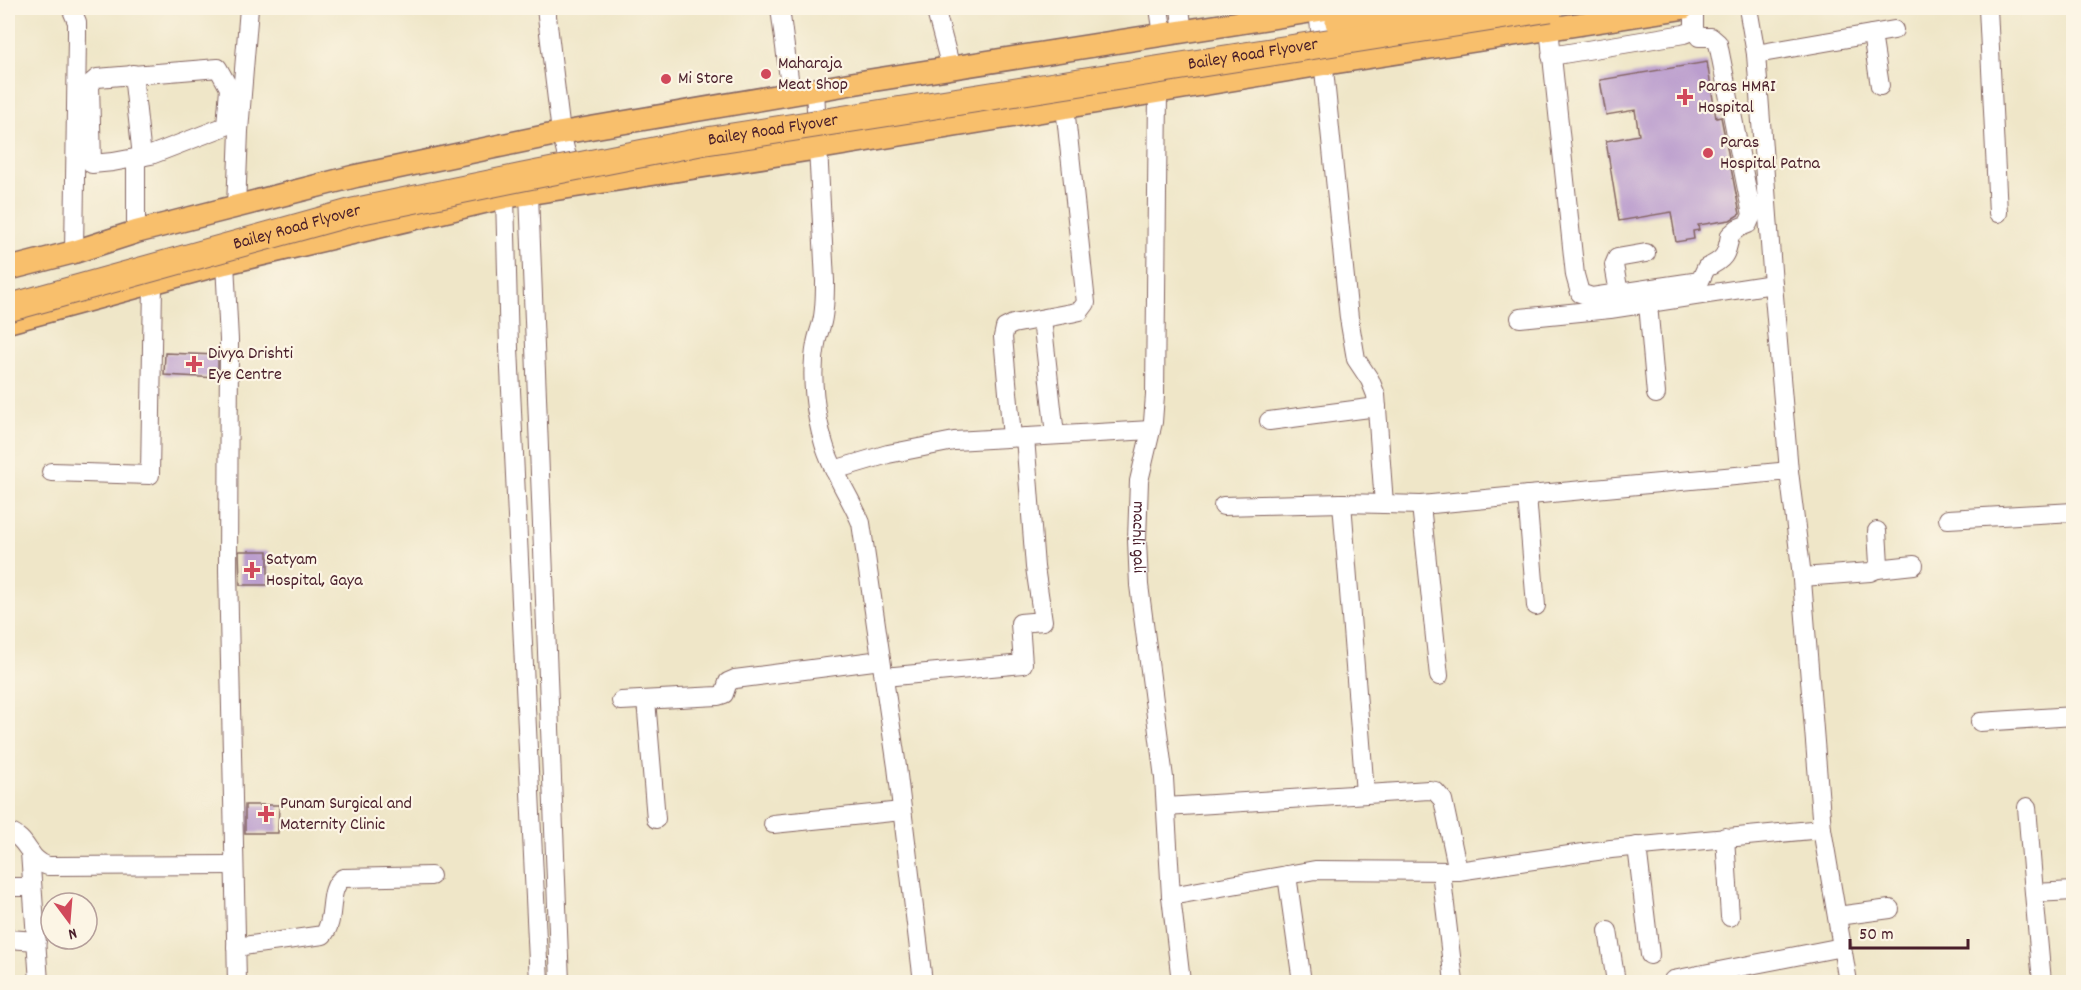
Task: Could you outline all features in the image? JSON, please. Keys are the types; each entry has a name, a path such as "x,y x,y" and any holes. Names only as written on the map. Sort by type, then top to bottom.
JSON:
{"highway":[{"name":"Bailey Road Flyover","path":"8,291 348,195 523,158 707,124 1428,8"},
{"name":"Bailey Road Flyover","path":"8,308 353,212 700,142 1549,18"}],"main road":[{"path":"8,322 225,263 505,197 819,148 1324,64 1549,18 1683,8"},
{"path":"8,269 136,232 313,187 561,133 1325,9"},
{"path":"1173,34 1189,86"},
{"path":"313,187 326,239"},
{"path":"83,249 99,297"}],"street":[{"path":"71,8 77,34 83,249"},
{"path":"236,207 239,131 249,8"},
{"path":"546,8 561,133 574,187"},
{"path":"780,8 791,94"},
{"path":"935,8 951,68"},
{"path":"1159,8 1173,34"},
{"path":"1173,34 1180,8"},
{"path":"1549,18 1551,56 1576,284 1580,293 1587,297 1700,281 1706,268 1720,262 1728,250 1730,235 1738,228 1748,224 1752,215 1718,43 1711,37 1699,37 1694,30 1694,8"},
{"path":"1748,8 1756,54 1773,284 1789,471 1802,577 1822,829 1848,982"},
{"path":"1988,8 1998,213"},
{"path":"1325,9 1324,64 1353,347 1360,368 1374,388 1384,504"},
{"path":"1551,56 1684,34 1694,30"},
{"path":"1756,54 1894,30"},
{"path":"1872,34 1880,86"},
{"path":"218,68 229,88 226,126 139,157 92,164 90,84 97,78 133,74 218,68"},
{"path":"133,74 139,157 136,232"},
{"path":"815,90 825,297 815,352 814,384 820,426 834,471 861,523 883,669 923,982"},
{"name":"machli gali","path":"1158,92 1155,395 1151,430 1139,481 1138,563 1164,778 1172,896 1181,982"},
{"path":"621,700 718,696 724,694 728,682 735,679 883,669 1023,664 1020,623 1043,621 1003,332 1008,325 1080,311 1086,303 1065,107"},
{"path":"529,194 560,982"},
{"path":"505,197 510,360 538,982"},
{"path":"1619,293 1614,265 1617,258 1646,253"},
{"path":"225,263 229,340 228,570 237,982"},
{"path":"51,472 150,475 153,283"},
{"path":"1520,318 1648,304 1773,284"},
{"path":"1648,304 1656,394"},
{"path":"1042,319 1055,435"},
{"path":"1269,421 1377,407"},
{"path":"834,471 888,454 934,443 1151,430"},
{"path":"1222,506 1342,503 1421,505 1789,471"},
{"path":"1527,495 1536,606"},
{"path":"1342,503 1365,793"},
{"path":"1421,505 1439,676"},
{"path":"1948,519 2073,512"},
{"path":"1876,569 1879,564 1877,531"},
{"path":"1802,577 1870,572 1876,569 1914,565"},
{"path":"646,699 656,819"},
{"path":"1980,722 2073,716"},
{"path":"1166,807 1429,790 1440,795 1445,808 1450,871 1454,982"},
{"path":"2027,807 2042,982"},
{"path":"772,824 902,811"},
{"path":"1172,896 1315,870 1450,871 1637,846 1822,829"},
{"path":"8,832 21,838 36,860 48,866 234,866"},
{"path":"1725,837 1730,917"},
{"path":"1637,846 1650,955"},
{"path":"30,852 39,982"},
{"path":"1287,875 1302,982"},
{"path":"236,947 323,935 328,928 336,883 343,878 431,876"},
{"path":"8,887 33,887"},
{"path":"2034,893 2073,891"},
{"path":"1837,916 1890,909"},
{"path":"1608,931 1616,982"},
{"path":"8,939 37,941"},
{"path":"1764,953 1842,942"},
{"path":"1673,980 1842,942"}],"building":[{"name":"Paras Hospital Patna","path":"1707,62 1716,118 1721,117 1740,214 1730,220 1698,225 1699,230 1693,231 1694,239 1676,242 1671,212 1619,221 1606,141 1639,135 1635,110 1606,115 1600,80"},
{"path":"165,353 218,355 218,378 164,375"},
{"path":"239,551 268,551 268,585 240,585"},
{"path":"245,805 279,805 278,833 245,833"}],"place":[{"name":"Maharaja Meat Shop","path":"766,74"},
{"name":"Mi Store","path":"666,79"},
{"name":"Paras HMRI Hospital","path":"1685,97"},
{"name":"Paras Hospital Patna","path":"1708,153"},
{"name":"Divya Drishti Eye Centre","path":"194,364"},
{"name":"Satyam Hospital, Gaya","path":"252,570"},
{"name":"Punam Surgical and Maternity Clinic","path":"266,814"}]}
